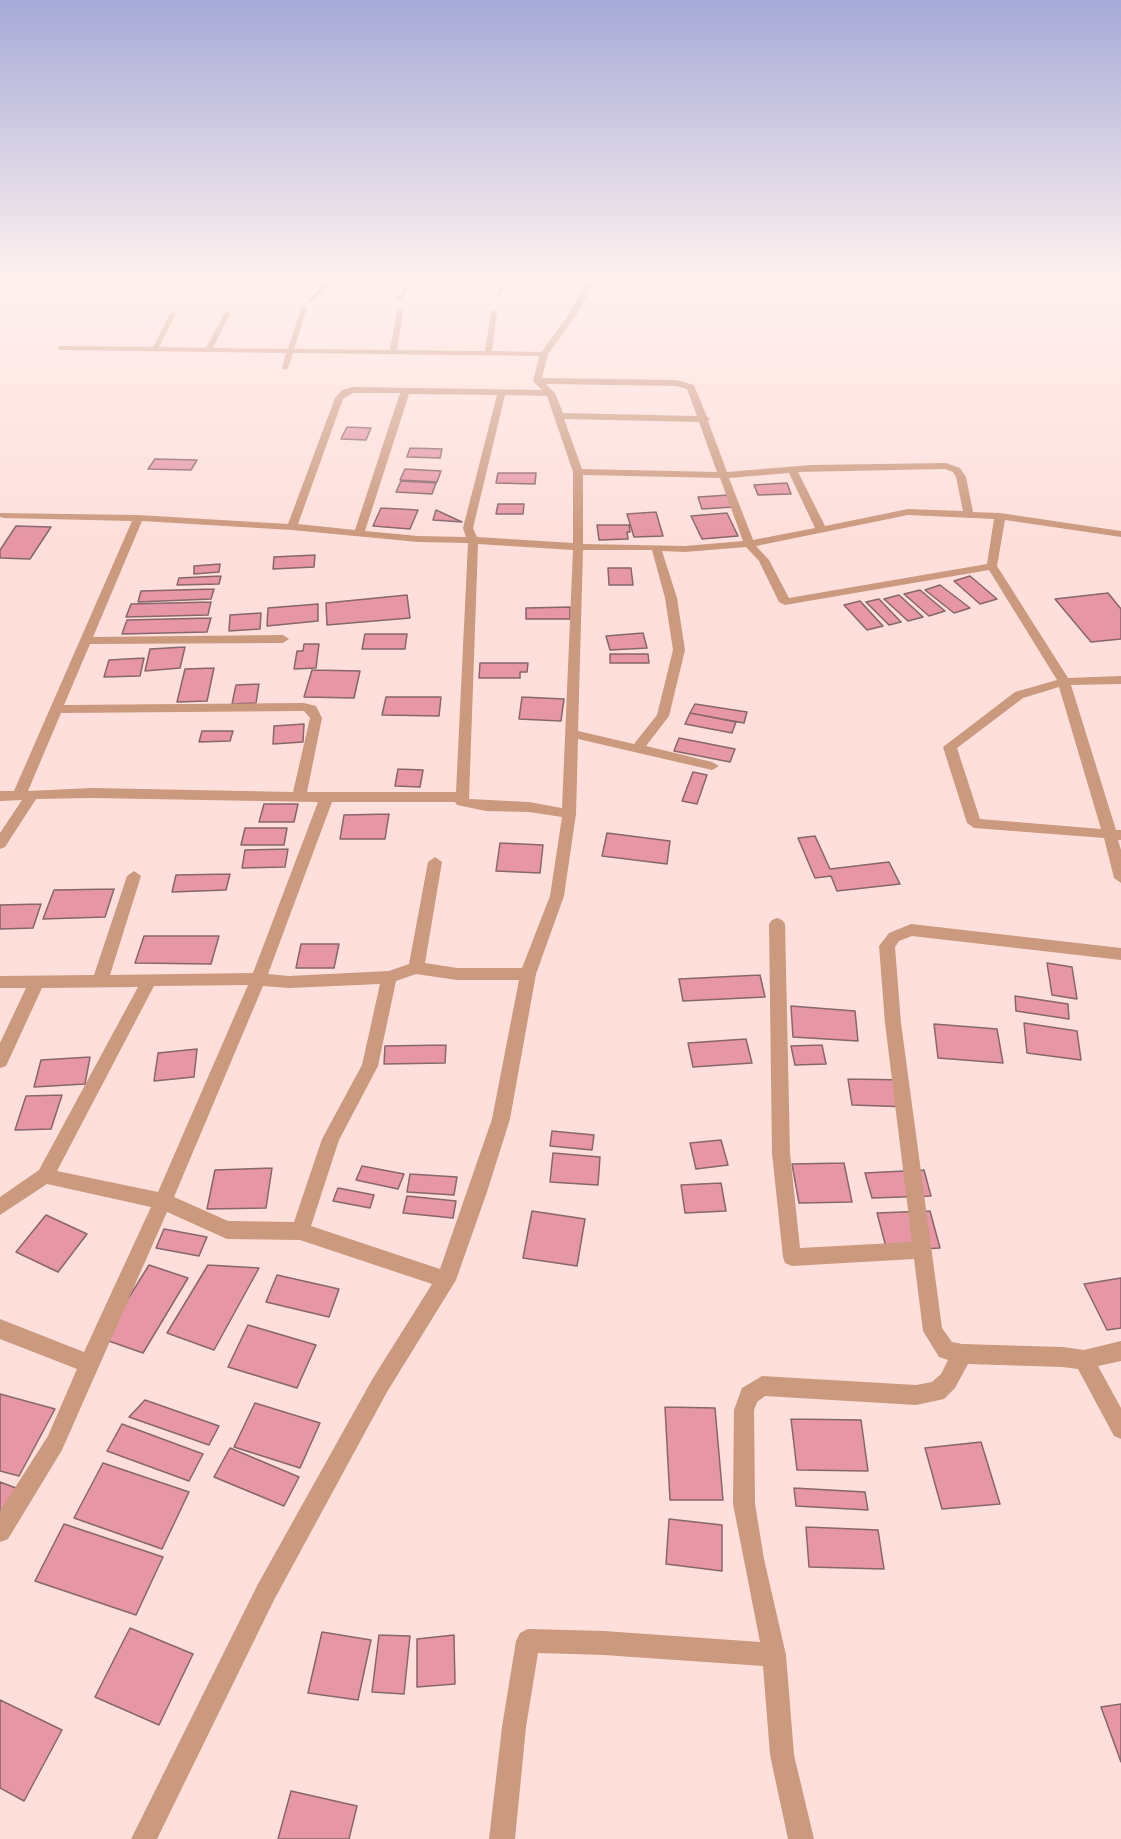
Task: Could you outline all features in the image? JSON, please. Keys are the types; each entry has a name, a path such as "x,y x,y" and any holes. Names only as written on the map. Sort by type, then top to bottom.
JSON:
{"street":[{"path":"537,381 542,362"},
{"path":"144,1839 266,1592 380,1385 446,1280 478,1192 501,1119 528,974 557,896 569,814 578,548 578,472 551,393 537,381"},
{"path":"537,381 687,384 694,391 705,419 749,544 764,561 785,602 992,566"},
{"path":"292,527 339,398 345,392 353,390 551,393"},
{"path":"359,534 405,391"},
{"path":"502,391 468,528 473,540 462,802 486,806 529,807 569,814"},
{"path":"559,416 705,419"},
{"path":"578,472 724,475 792,469 946,466 957,470 961,477 968,513"},
{"path":"792,469 821,529"},
{"path":"4,516 138,518 292,527 418,539 473,540 578,548 685,549 749,544 908,512 1000,516 1121,534"},
{"path":"1000,516 992,566 1064,682 1116,834 1121,878"},
{"path":"0,844 26,795 56,709 138,518"},
{"path":"638,748 663,716 679,650 671,598 656,547"},
{"path":"85,641 283,639"},
{"path":"1116,834 974,824 950,747 1019,695 1064,682 1121,680"},
{"path":"56,709 304,707 312,709 316,718 299,797"},
{"path":"570,732 712,766"},
{"path":"0,796 92,793 464,797"},
{"path":"0,1531 55,1443 163,1201 243,1019 327,797"},
{"path":"416,968 435,862"},
{"path":"100,981 134,876"},
{"path":"777,924 781,1153 792,1257 921,1250"},
{"path":"1121,954 911,930 894,937 887,946 893,1023 933,1331 946,1350 962,1354 1062,1357 1084,1360 1121,1352"},
{"path":"0,982 257,979 289,982 389,977 416,968 457,974 528,974"},
{"path":"300,1231 331,1139 370,1066 389,977"},
{"path":"0,1207 45,1176 149,980"},
{"path":"0,1061 37,982"},
{"path":"45,1176 163,1201 227,1230 300,1231 446,1280"},
{"path":"0,1329 89,1364"},
{"path":"801,1839 782,1755 774,1655 753,1559 744,1504 744,1410 749,1395 762,1386 916,1395 937,1392 948,1381 962,1354"},
{"path":"1084,1360 1121,1429"},
{"path":"502,1839 514,1727 528,1641 604,1643 774,1655"}],"lane":[{"path":"285,368 287,362"}],"building":[{"path":"347,427 371,428 366,440 341,439"},
{"path":"410,448 442,449 440,458 407,457"},
{"path":"155,459 197,460 191,470 148,469"},
{"path":"405,469 441,471 437,482 400,480"},
{"path":"498,473 536,473 535,484 496,483"},
{"path":"401,481 436,483 432,494 396,492"},
{"path":"787,483 791,494 758,495 754,485"},
{"path":"729,495 734,507 702,509 698,497"},
{"path":"498,504 524,504 523,514 496,514"},
{"path":"381,508 418,510 410,529 373,526"},
{"path":"436,510 462,522 433,520"},
{"path":"656,512 663,536 634,537 627,514"},
{"path":"727,513 738,536 702,539 691,516"},
{"path":"597,525 629,525 628,539 599,540"},
{"path":"16,526 51,527 30,559 0,558 0,550"},
{"path":"315,555 314,567 273,569 274,557"},
{"path":"220,564 219,572 194,574 194,566"},
{"path":"608,568 631,568 633,585 609,585"},
{"path":"221,576 219,584 177,585 179,578"},
{"path":"970,576 997,599 980,604 954,581"},
{"path":"940,585 970,608 954,613 925,590"},
{"path":"214,589 211,599 138,602 141,591"},
{"path":"920,590 945,611 929,616 904,594"},
{"path":"1108,593 1121,609 1121,639 1091,642 1055,599"},
{"path":"407,595 410,618 327,625 326,603"},
{"path":"899,595 923,617 908,621 884,599"},
{"path":"879,599 901,622 889,625 866,602"},
{"path":"860,601 883,626 867,630 844,605"},
{"path":"211,602 208,615 126,617 131,604"},
{"path":"318,604 318,621 267,626 268,608"},
{"path":"570,607 570,619 526,619 526,608"},
{"path":"261,613 260,629 229,631 230,615"},
{"path":"211,618 207,632 122,634 127,620"},
{"path":"643,633 647,648 610,650 606,636"},
{"path":"365,634 407,634 405,649 362,649"},
{"path":"304,644 319,644 316,668 294,669 297,651 303,651"},
{"path":"185,647 180,668 145,671 150,649"},
{"path":"610,654 648,654 649,663 610,663"},
{"path":"144,658 140,676 104,677 109,660"},
{"path":"480,663 528,663 527,672 520,672 520,678 479,678"},
{"path":"214,668 207,701 177,702 185,669"},
{"path":"312,670 360,671 354,698 304,697"},
{"path":"259,684 256,703 232,704 236,685"},
{"path":"386,697 441,697 439,716 382,715"},
{"path":"522,697 564,699 561,721 519,719"},
{"path":"695,704 747,712 744,723 690,713"},
{"path":"690,713 736,722 732,733 685,724"},
{"path":"304,724 303,742 273,744 274,726"},
{"path":"202,731 233,731 230,741 199,742"},
{"path":"679,738 735,749 730,762 674,751"},
{"path":"398,769 423,770 420,787 395,786"},
{"path":"693,772 707,775 697,804 682,801"},
{"path":"264,804 298,804 294,822 259,822"},
{"path":"389,814 385,839 340,839 344,815"},
{"path":"245,828 287,828 284,845 241,845"},
{"path":"607,833 670,841 667,864 602,856"},
{"path":"815,836 830,869 889,862 900,884 837,891 831,876 815,878 798,838"},
{"path":"500,843 543,845 540,873 496,871"},
{"path":"288,849 285,867 242,868 245,850"},
{"path":"230,874 226,890 172,892 176,875"},
{"path":"114,889 105,917 43,919 54,890"},
{"path":"41,904 33,928 0,929 0,905"},
{"path":"144,936 219,936 211,964 135,963"},
{"path":"301,944 339,944 334,968 296,968"},
{"path":"1047,963 1072,967 1077,999 1052,995"},
{"path":"760,975 765,997 683,1001 679,979"},
{"path":"1015,996 1068,1004 1069,1019 1016,1011"},
{"path":"791,1006 855,1011 858,1041 793,1037"},
{"path":"1024,1023 1077,1031 1081,1060 1027,1053"},
{"path":"934,1024 997,1029 1003,1063 938,1058"},
{"path":"746,1039 752,1063 693,1067 688,1043"},
{"path":"446,1045 445,1063 384,1064 385,1046"},
{"path":"822,1045 826,1064 795,1065 791,1046"},
{"path":"197,1049 194,1077 154,1081 158,1053"},
{"path":"90,1057 85,1084 34,1087 41,1060"},
{"path":"848,1079 905,1080 910,1107 852,1105"},
{"path":"62,1095 51,1129 15,1130 26,1096"},
{"path":"552,1131 594,1135 592,1150 550,1146"},
{"path":"721,1140 728,1165 696,1169 690,1143"},
{"path":"553,1153 600,1157 598,1185 550,1182"},
{"path":"844,1163 852,1202 799,1203 792,1164"},
{"path":"362,1166 404,1174 398,1189 356,1180"},
{"path":"272,1168 266,1208 207,1209 215,1170"},
{"path":"924,1170 931,1196 872,1198 865,1173"},
{"path":"410,1174 457,1177 454,1195 407,1192"},
{"path":"721,1183 726,1211 685,1213 681,1185"},
{"path":"338,1188 374,1195 370,1208 333,1201"},
{"path":"407,1196 456,1201 453,1218 403,1213"},
{"path":"532,1211 585,1219 577,1266 523,1258"},
{"path":"930,1211 940,1248 887,1251 877,1213"},
{"path":"46,1215 87,1234 58,1272 16,1252"},
{"path":"164,1229 207,1237 199,1256 156,1248"},
{"path":"149,1265 188,1278 143,1353 103,1339"},
{"path":"208,1265 259,1268 214,1350 167,1333"},
{"path":"277,1275 339,1289 329,1317 266,1302"},
{"path":"1121,1278 1121,1328 1107,1330 1084,1284"},
{"path":"248,1325 316,1345 297,1388 228,1367"},
{"path":"0,1394 55,1409 19,1476 0,1471"},
{"path":"145,1400 219,1426 209,1445 129,1417"},
{"path":"255,1403 320,1423 300,1468 234,1447"},
{"path":"665,1407 715,1408 723,1500 670,1500"},
{"path":"791,1419 861,1420 868,1471 797,1470"},
{"path":"122,1424 203,1454 189,1481 107,1451"},
{"path":"981,1442 1000,1504 942,1509 925,1448"},
{"path":"230,1448 299,1477 284,1506 214,1477"},
{"path":"103,1463 189,1492 162,1549 74,1518"},
{"path":"0,1482 16,1488 0,1516"},
{"path":"794,1488 865,1492 868,1510 796,1506"},
{"path":"669,1519 722,1525 722,1571 666,1564"},
{"path":"64,1524 163,1557 136,1615 35,1581"},
{"path":"806,1527 878,1530 884,1569 809,1567"},
{"path":"130,1628 193,1654 159,1725 95,1697"},
{"path":"322,1632 371,1640 358,1700 308,1693"},
{"path":"379,1635 410,1636 404,1694 372,1692"},
{"path":"454,1635 455,1684 417,1687 417,1639"},
{"path":"0,1700 62,1730 24,1801 0,1788"},
{"path":"1121,1704 1121,1762 1101,1707"},
{"path":"291,1791 357,1806 349,1839 278,1839"}]}
